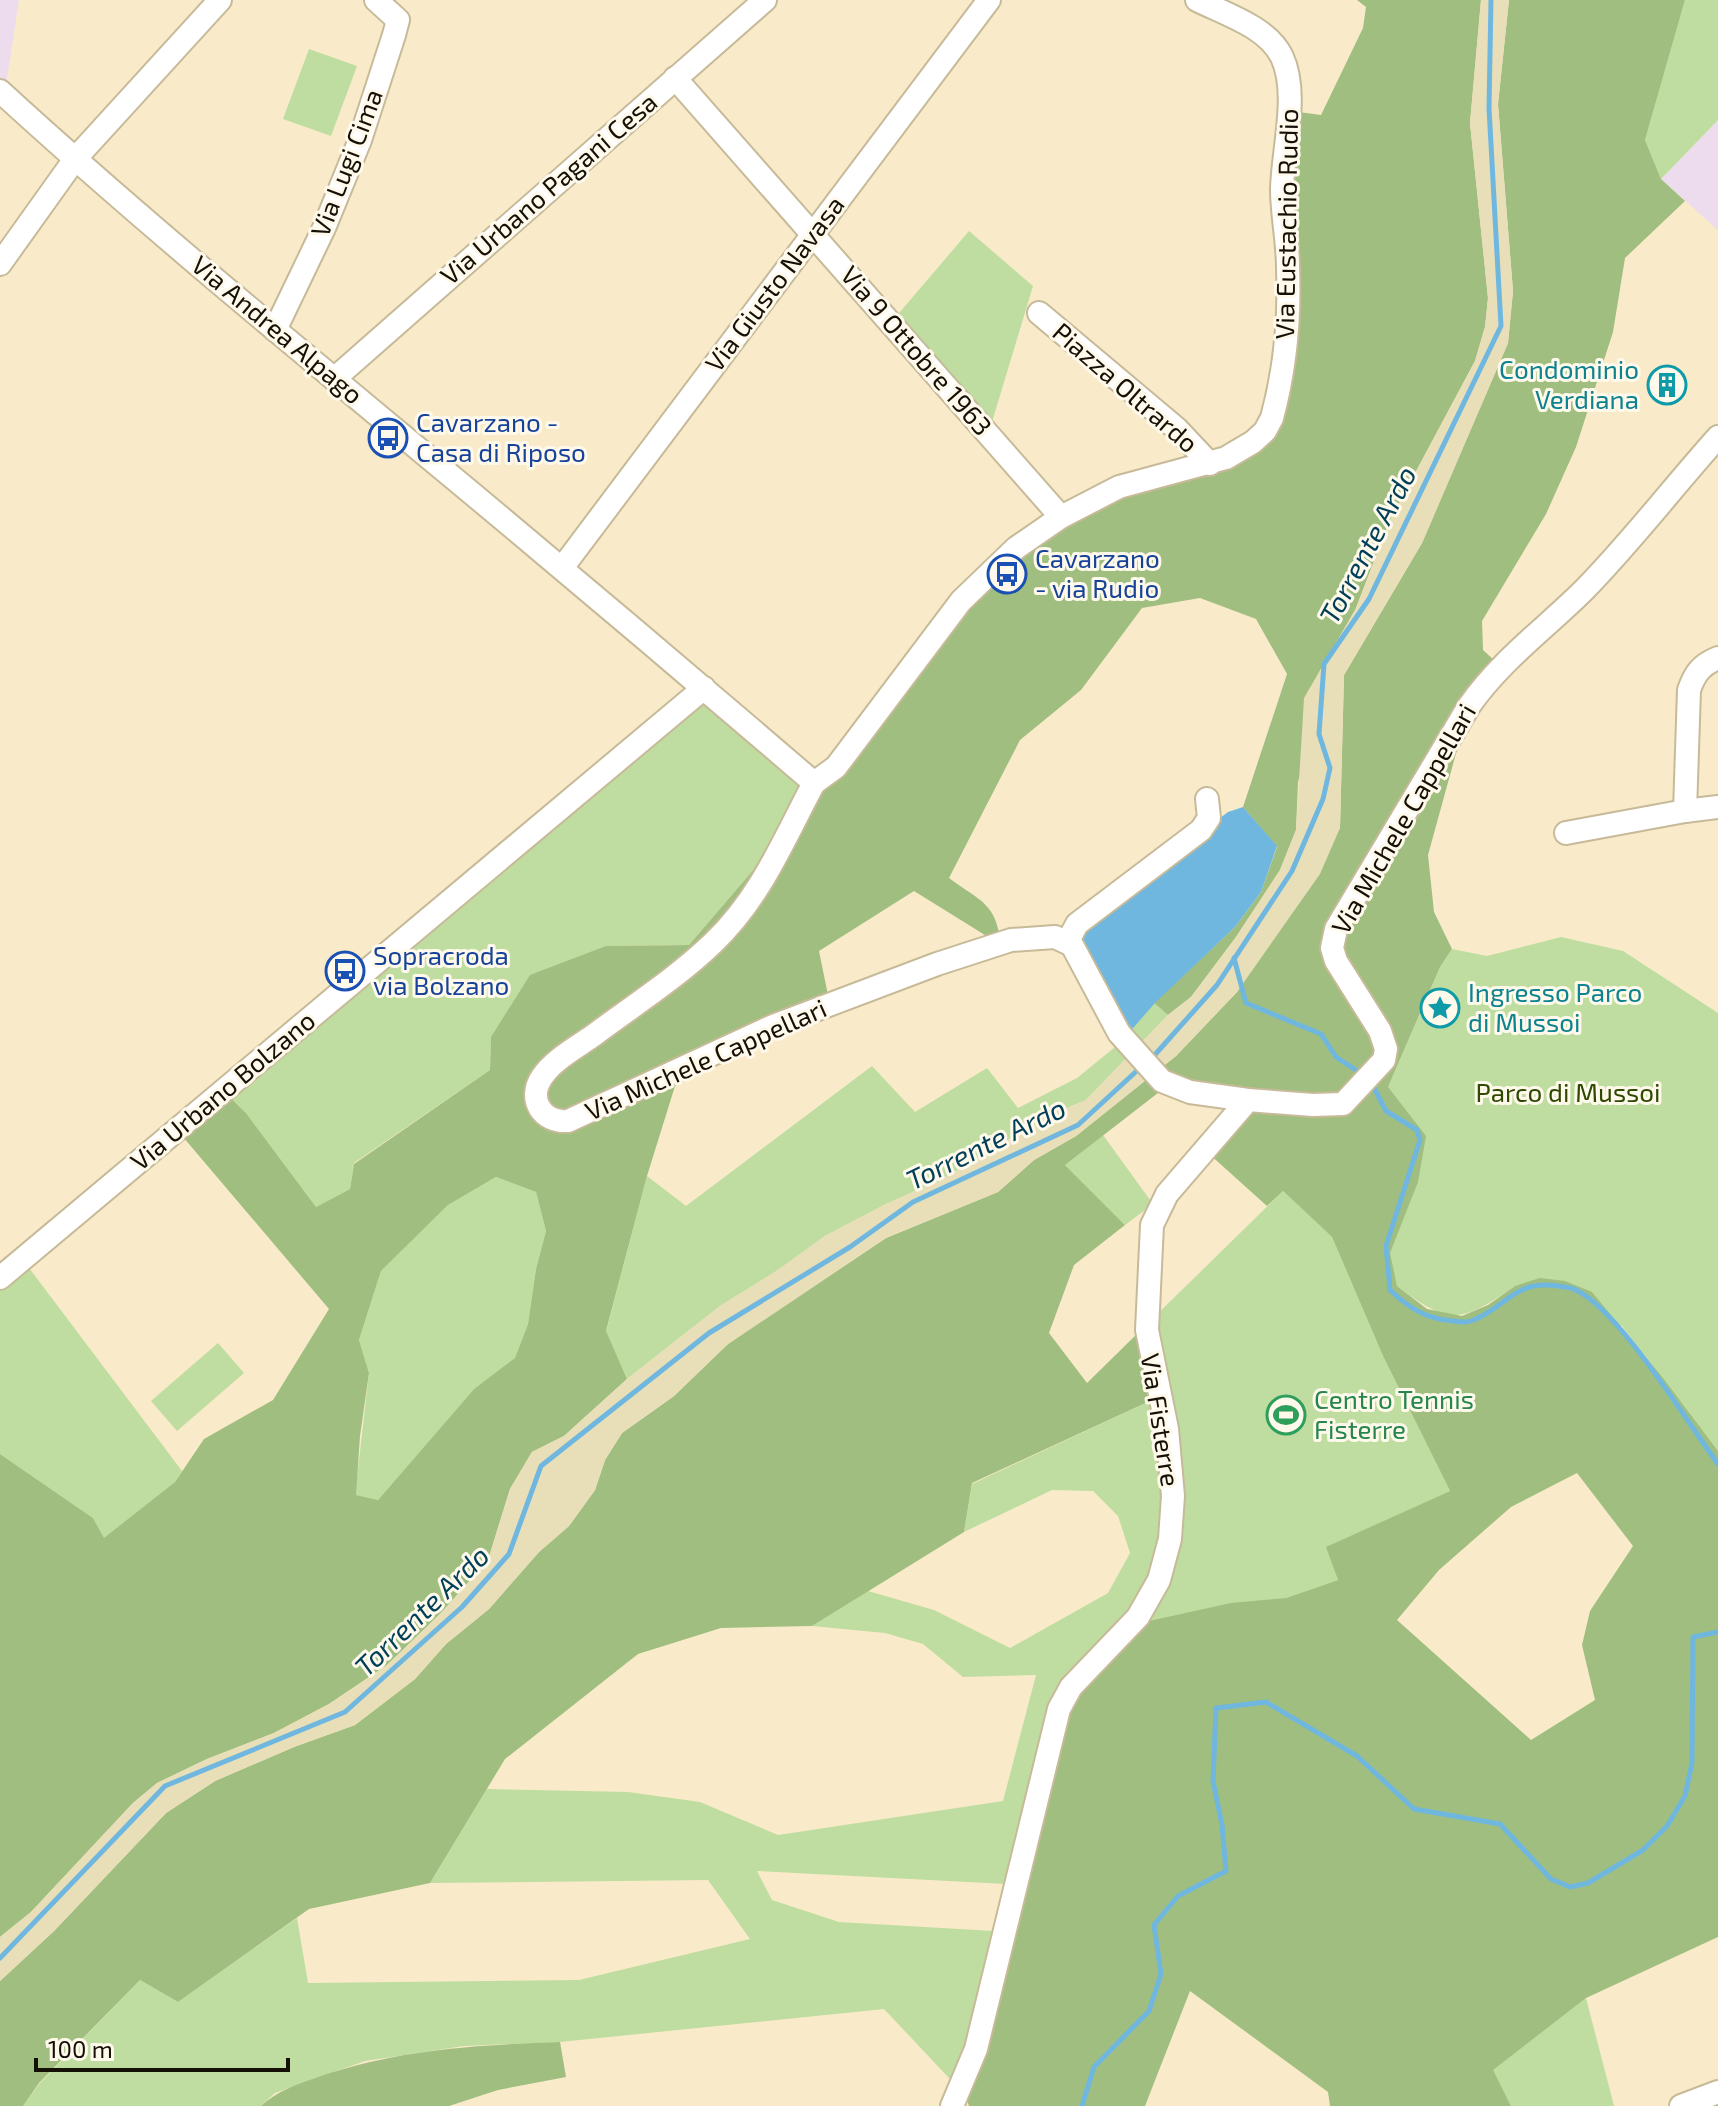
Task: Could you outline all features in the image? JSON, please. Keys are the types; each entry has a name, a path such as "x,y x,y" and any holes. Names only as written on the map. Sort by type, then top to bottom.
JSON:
{"street":[{"path":"0,264 75,159 220,0"},
{"name":"Via Lugi Cima","path":"275,330 324,228 370,110 398,20 376,0"},
{"name":"Via Urbano Pagani Cesa","path":"334,379 765,0"},
{"name":"Via Giusto Navasa","path":"562,568 989,0"},
{"name":"Via Eustachio Rudio","path":"814,783 836,767 973,586 1016,548 1100,495 1136,481 1210,464 1239,451 1259,436 1272,418 1289,308 1282,194 1290,86 1282,56 1271,41 1253,28 1197,0"},
{"name":"Via 9 Ottobre 1963","path":"675,78 1061,517"},
{"name":"Via Andrea Alpago","path":"0,91 275,330 562,568 814,783"},
{"name":"Piazza Oltrardo","path":"1039,313 1177,429 1210,464"},
{"name":"Via Michele Cappellari","path":"814,783 767,877 716,941 542,1076 536,1088 537,1100 547,1118 556,1122 568,1121 773,1026 1003,941 1055,937 1068,941 1076,950 1114,1025 1162,1081 1190,1092 1248,1100 1334,1106 1348,1101 1384,1060 1386,1049 1384,1037 1333,955 1336,929 1469,706 1492,675 1572,602 1615,557 1718,437"},
{"path":"1685,811 1689,690 1695,673 1718,658"},
{"name":"Via Urbano Bolzano","path":"0,1278 704,688"},
{"path":"1068,941 1077,924 1201,830 1209,818 1207,799"},
{"path":"1566,833 1718,807"},
{"name":"Via Fisterre","path":"952,2106 976,2049 1059,1709 1071,1687 1138,1617 1159,1580 1170,1539 1173,1496 1170,1451 1147,1330 1152,1225 1167,1194 1248,1100"},
{"path":"1681,2106 1718,2092"}],"shaded area":[{"path":"0,0 19,0 5,92 0,88"},
{"path":"1718,120 1718,230 1661,179"}],"green space":[{"path":"1357,0 1481,0 1470,123 1488,298 1485,327 1475,361 1390,520 1356,608 1298,782 1296,830 1280,870 1236,937 1191,997 1168,1015 1154,1003 1235,927 1261,892 1277,847 1243,807 1287,674 1256,619 1200,598 1142,608 1081,690 1020,740 949,878 991,911 1001,945 914,891 819,951 829,1000 750,1034 675,1086 647,1176 606,1331 627,1379 564,1436 532,1452 510,1489 488,1560 441,1613 387,1665 329,1704 274,1733 207,1759 157,1783 133,1803 31,1912 0,1937 0,1454 93,1518 104,1538 175,1482 204,1439 273,1400 329,1309 172,1124 218,1086 246,1113 316,1207 350,1189 354,1164 490,1070 491,1037 530,975 606,946 689,945 821,791 964,604 1012,557 1108,495 1249,449 1268,419 1286,292 1291,111 1321,115 1363,28 1366,7","holes":["496,1177 536,1192 546,1231 536,1269 528,1324 515,1358 474,1389 378,1500 356,1495 369,1373 359,1340 381,1271 448,1205"]},
{"path":"1509,0 1685,0 1645,140 1661,179 1685,201 1625,258 1613,332 1576,447 1546,514 1482,621 1483,650 1505,670 1463,728 1428,855 1434,912 1452,949 1440,967 1388,1087 1426,1136 1418,1182 1390,1253 1397,1286 1427,1309 1462,1316 1488,1305 1515,1286 1540,1278 1565,1281 1592,1292 1718,1451 1718,1937 1586,1998 1493,2070 1511,2106 1330,2106 1328,2092 1190,1991 1145,2106 969,2106 965,2095 1051,1707 1140,1623 1231,1603 1286,1598 1338,1580 1326,1547 1450,1491 1383,1356 1332,1237 1283,1191 1267,1206 1207,1152 1256,1093 1176,1079 1065,1165 1125,1225 1074,1265 1049,1333 1087,1383 1140,1331 1152,1400 972,1483 964,1532 812,1626 721,1628 638,1654 505,1759 430,1883 309,1909 178,2002 140,1980 39,2083 23,2106 0,2106 0,1981 54,1931 166,1813 215,1781 355,1725 415,1679 446,1644 489,1609 539,1552 569,1526 595,1490 605,1460 622,1433 674,1396 728,1344 886,1238 998,1192 1034,1160 1076,1136 1176,1056 1237,992 1340,828 1344,675 1422,543 1508,343 1513,291 1498,104","holes":["1577,1473 1633,1546 1590,1611 1582,1645 1595,1700 1531,1740 1397,1620 1439,1570 1511,1507"]},
{"path":"1685,0 1718,0 1718,120 1661,179 1645,140"},
{"path":"309,49 357,66 331,136 283,119"},
{"path":"969,231 1033,286 989,432 894,319"},
{"path":"704,683 821,791 689,945 606,946 491,1037 490,1070 354,1163 350,1189 316,1207 246,1113 218,1086"},
{"name":"Parco di Mussoi","path":"1561,937 1623,951 1718,1013 1718,1451 1622,1326 1515,1286 1481,1307 1456,1315 1430,1308 1397,1286 1389,1253 1401,1218 1388,1087 1440,967 1452,949 1487,956"},
{"path":"1154,1003 1168,1015 1086,1100 1048,1116 942,1179 825,1236 720,1306 627,1379 606,1332 647,1176 686,1206 872,1066 915,1112 987,1068 1018,1108 1077,1078 1120,1043"},
{"path":"1103,1135 1153,1204 1125,1225 1065,1165"},
{"path":"496,1177 536,1192 546,1231 536,1269 528,1324 515,1359 474,1389 378,1500 355,1495 369,1373 359,1340 381,1271 448,1205"},
{"path":"1283,1191 1332,1237 1383,1356 1450,1491 1327,1547 1338,1580 1286,1598 1140,1623 1006,1884 757,1871 772,1900 839,1922 994,1931 965,2095 884,2009 560,2042 464,2046 365,2061 275,2093 261,2106 23,2106 39,2084 140,1980 178,2002 297,1918 308,1983 579,1980 750,1939 708,1880 430,1883 487,1789 628,1792 700,1802 778,1835 1003,1801 1036,1675 963,1677 923,1644 885,1633 812,1626 868,1591 934,1610 1010,1648 1108,1593 1130,1553 1118,1516 1093,1491 1052,1490 964,1532 972,1484 1152,1400 1140,1331"},
{"path":"17,1252 182,1471 175,1482 104,1539 93,1518 0,1454 0,1268"},
{"path":"218,1343 244,1373 177,1431 151,1401"},
{"path":"1586,1998 1614,2106 1511,2106 1492,2070"},
{"path":"560,2042 566,2077 498,2090 449,2106 261,2106 297,2085 380,2060 469,2047"}],"sand":[{"path":"1481,0 1509,0 1498,104 1513,291 1508,343 1422,543 1344,675 1340,828 1320,874 1237,992 1176,1056 1076,1136 1034,1160 998,1192 886,1238 728,1344 674,1396 622,1433 605,1460 595,1490 569,1526 539,1552 489,1609 446,1644 415,1679 355,1725 215,1781 166,1813 54,1931 0,1981 0,1937 31,1912 133,1803 157,1783 207,1759 274,1733 329,1704 387,1665 441,1613 488,1560 510,1489 532,1452 564,1436 627,1379 720,1306 825,1236 942,1179 1048,1116 1086,1100 1168,1015 1191,997 1236,937 1280,870 1296,830 1304,698 1356,608 1390,520 1475,361 1485,327 1488,298 1470,123"}],"water":[{"path":"1243,807 1277,846 1261,892 1235,927 1155,1003 1120,1043 1066,935 1228,812"}],"waterway":[{"name":"Torrente Ardo","path":"1152,1058 1217,985 1292,871 1323,799 1330,768 1319,734 1324,664 1369,599 1501,326 1489,108 1491,0"},
{"path":"1234,958 1246,1003 1321,1034 1336,1057 1362,1074"},
{"name":"Torrente Ardo","path":"0,1958 165,1786 345,1712 462,1607 509,1554 541,1466 709,1333 850,1247 913,1202 1078,1125 1141,1067"},
{"path":"1372,1084 1386,1111 1417,1130 1420,1140 1386,1246 1390,1290 1426,1315 1464,1322 1483,1315 1531,1287 1543,1285 1576,1290 1593,1302 1632,1343 1718,1464"},
{"path":"1082,2106 1094,2067 1149,2011 1161,1974 1154,1925 1178,1896 1226,1871 1222,1825 1213,1781 1216,1708 1266,1702 1357,1756 1414,1809 1500,1824 1551,1879 1570,1887 1588,1883 1643,1850 1667,1826 1685,1796 1692,1763 1693,1637 1718,1632"}],"place":[{"name":"Condominio Verdiana","path":"1667,385"},
{"name":"Cavarzano - Casa di Riposo","path":"388,438"},
{"name":"Cavarzano - via Rudio","path":"1007,574"},
{"name":"Sopracroda via Bolzano","path":"345,971"},
{"name":"Ingresso Parco di Mussoi","path":"1440,1008"},
{"name":"Centro Tennis Fisterre","path":"1286,1415"}]}
